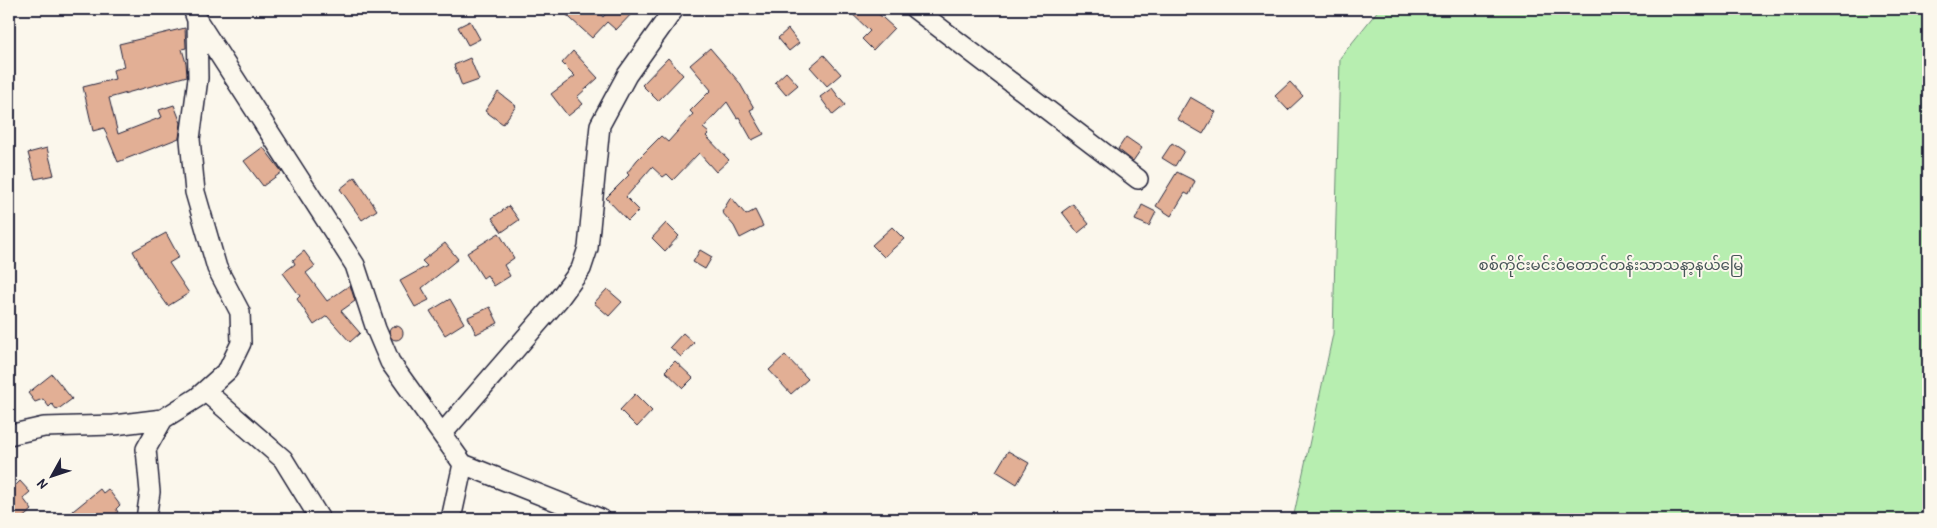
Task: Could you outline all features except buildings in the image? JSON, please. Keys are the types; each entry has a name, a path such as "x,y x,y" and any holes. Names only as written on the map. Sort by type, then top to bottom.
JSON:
{"street":[{"path":"442,434 559,299 581,269 588,248 600,125 627,75 674,9"},
{"path":"915,9 1138,180"},
{"path":"195,14 355,265 376,329 390,362 463,464 601,519"},
{"path":"9,435 44,427 114,425 163,419 205,391 228,370 241,343 240,312 217,268 195,192 190,139 198,78 195,14"},
{"path":"205,391 282,459 320,519"},
{"path":"146,519 150,492 146,449 163,419"},
{"path":"451,519 463,464"}],"green space":[{"name":"စစ်ကိုင်းမင်းဝံတောင်တန်းသာသနာ့နယ်မြေ","path":"1379,9 1928,9 1928,519 1293,519 1333,334 1340,58"}]}
